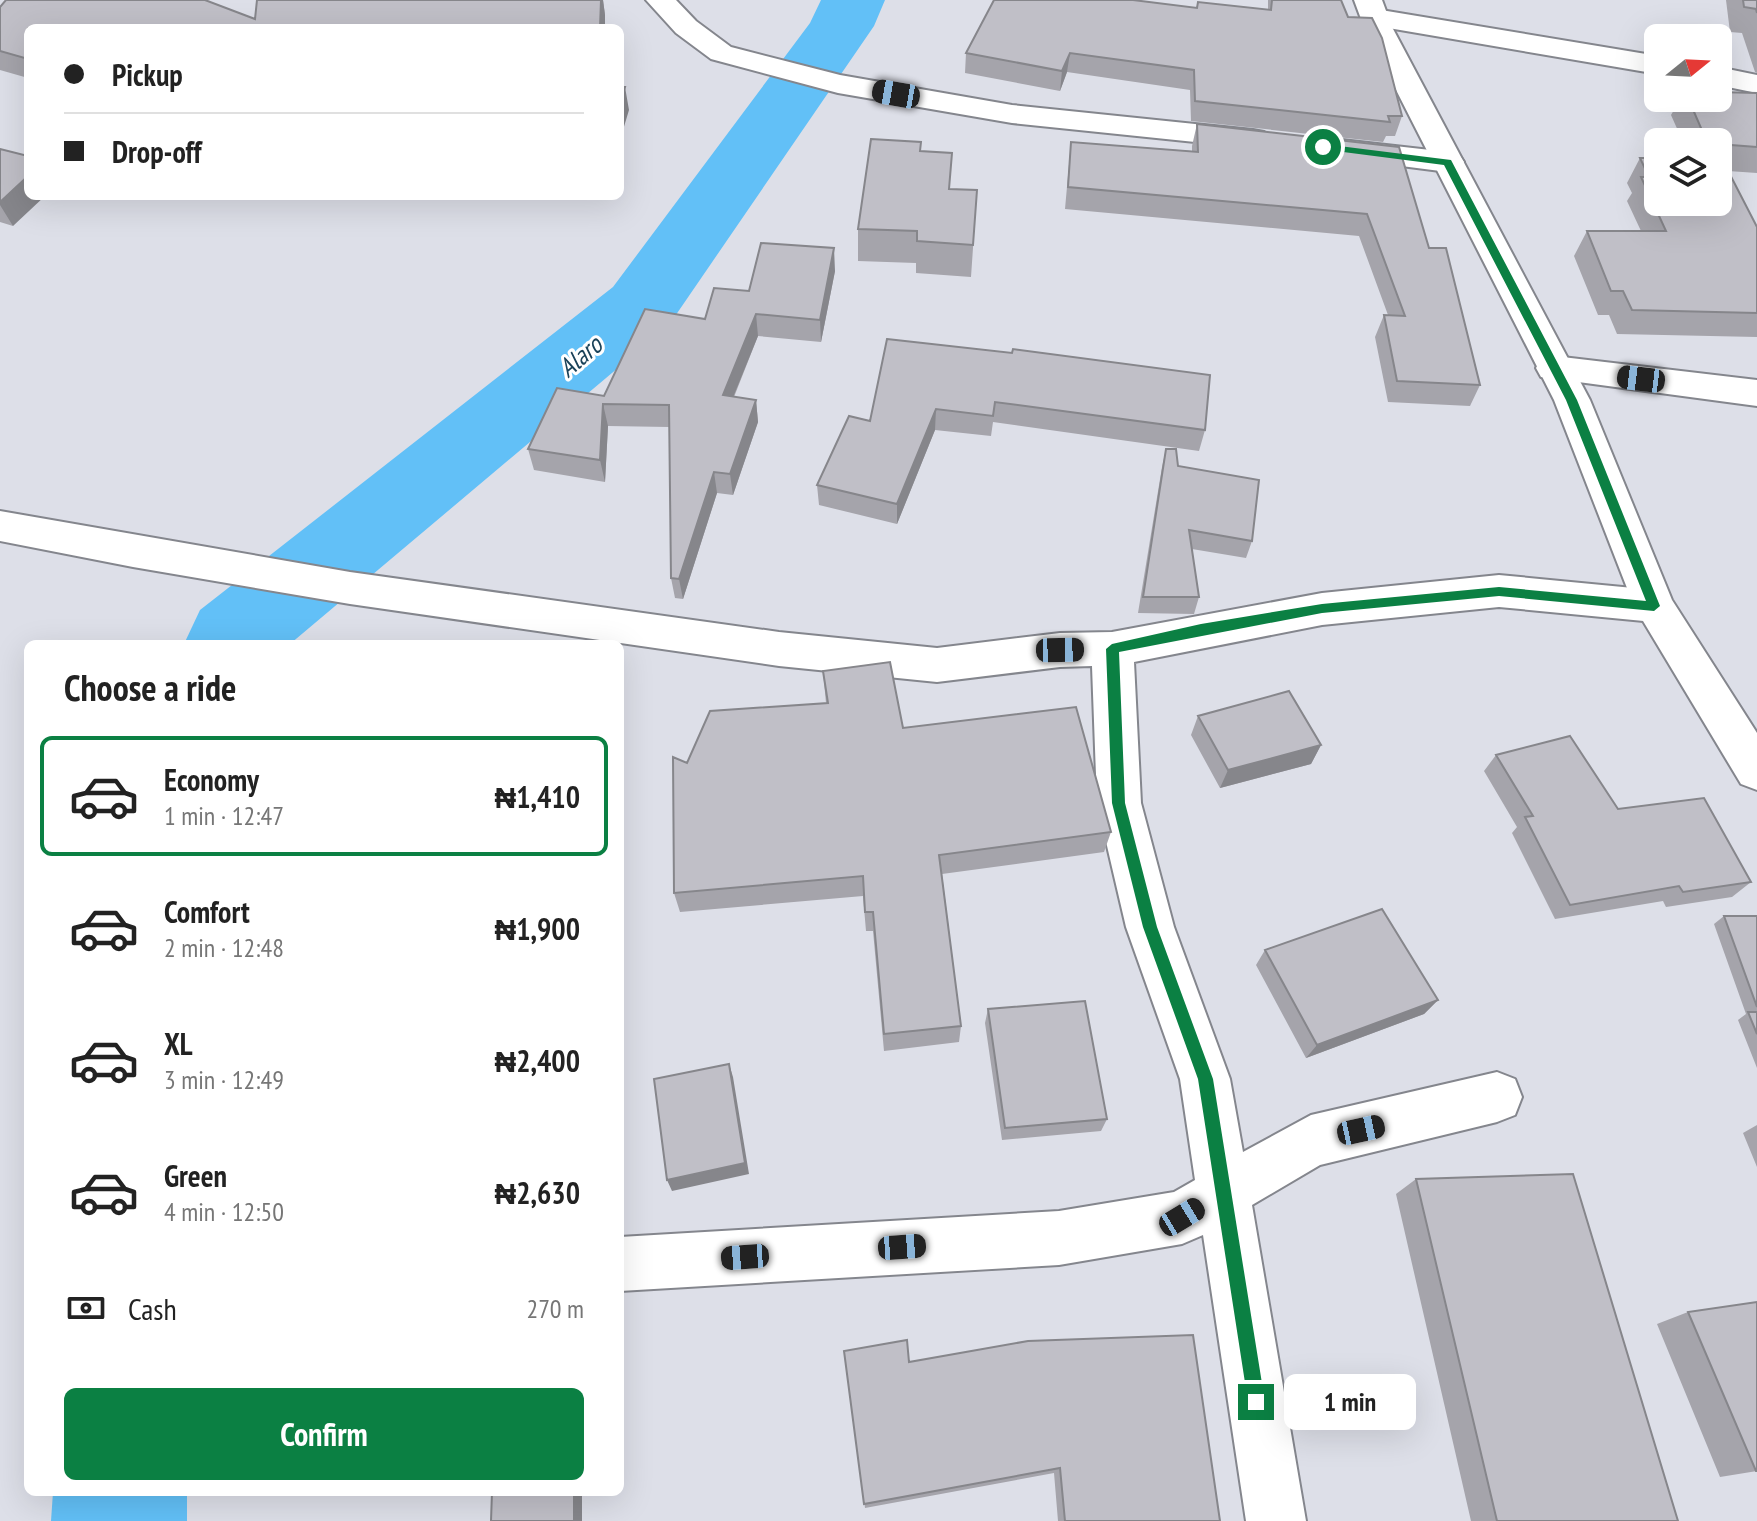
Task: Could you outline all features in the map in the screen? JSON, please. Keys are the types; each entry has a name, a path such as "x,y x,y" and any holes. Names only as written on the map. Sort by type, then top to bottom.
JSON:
{"street":[{"path":"660,0 686,27 721,53 838,84 1012,114 1276,142"},
{"path":"1371,9 1644,62"},
{"path":"1371,9 1572,400 1654,606 1757,771"},
{"path":"1732,79 1757,84"},
{"path":"1307,145 1448,162"},
{"path":"1554,368 1757,393"},
{"path":"0,526 133,552 350,588 779,649 937,665 1060,650 1112,649 1201,629 1322,609 1499,591 1654,606"},
{"path":"1112,649 1119,803 1150,927 1205,1079 1276,1521"},
{"path":"624,1264 1059,1238 1182,1217 1311,1141 1497,1097"}],"building":[{"path":"6,0 205,0 255,19 257,0 601,0 600,24 24,24 24,58 0,51 0,7"},
{"path":"994,0 1133,0 1197,8 1198,2 1271,10 1272,0 1341,0 1348,17 1372,18 1382,38 1402,116 1388,116 1390,122 1195,101 1194,70 1070,53 1062,71 966,53"},
{"path":"1743,0 1757,0 1757,13 1756,9 1744,7"},
{"path":"1732,92 1757,93 1757,147 1732,145 1732,128 1701,128 1694,112 1732,112"},
{"path":"1197,124 1399,147 1429,248 1446,248 1480,385 1397,381 1384,315 1405,316 1367,214 1068,187 1071,142 1198,152"},
{"path":"871,139 921,142 920,151 952,153 949,189 977,190 973,245 917,241 917,231 858,229"},
{"path":"0,149 24,155 24,180 0,202"},
{"path":"1732,178 1757,227 1757,313 1632,310 1623,291 1611,291 1587,231 1666,231 1659,216 1732,216"},
{"path":"761,243 834,248 820,320 756,314 723,395 756,400 730,474 714,472 679,579 671,578 669,405 603,404 600,460 528,449 557,388 604,396 645,309 705,319 714,288 749,291"},
{"path":"887,339 1012,353 1013,349 1210,375 1205,430 995,402 993,416 936,409 897,504 817,485 849,416 870,421"},
{"path":"1166,449 1176,449 1178,466 1259,480 1252,541 1189,530 1199,597 1143,597"},
{"path":"890,662 903,728 1076,707 1111,832 939,855 961,1026 884,1034 873,912 865,912 863,876 674,893 673,757 687,763 710,711 828,703 823,671"},
{"path":"1289,691 1321,745 1228,770 1198,716"},
{"path":"1570,736 1618,809 1704,798 1751,882 1683,892 1679,886 1570,905 1525,817 1533,816 1496,755"},
{"path":"1382,909 1438,1000 1317,1045 1265,950"},
{"path":"1724,916 1757,916 1757,1007"},
{"path":"1085,1001 1107,1119 1005,1128 988,1009"},
{"path":"1748,1012 1757,1012 1757,1034"},
{"path":"729,1064 745,1163 667,1180 654,1079"},
{"path":"1573,1174 1678,1521 1497,1521 1416,1179"},
{"path":"1757,1302 1757,1471 1756,1471 1688,1312"},
{"path":"1193,1335 1220,1521 1065,1521 1060,1468 864,1504 844,1351 907,1340 909,1362 1028,1341"},
{"path":"492,1496 574,1496 574,1521 491,1521"}],"waterway":[{"name":"Alaro","path":"232,640 641,306 841,26 853,0"},
{"name":"Alaro","path":"119,1521 120,1496"}],"route":[{"path":"1256,1402 1205,1079 1150,927 1119,803 1112,649 1201,629 1322,609 1499,591 1654,606 1572,400 1448,162 1323,147"}]}
